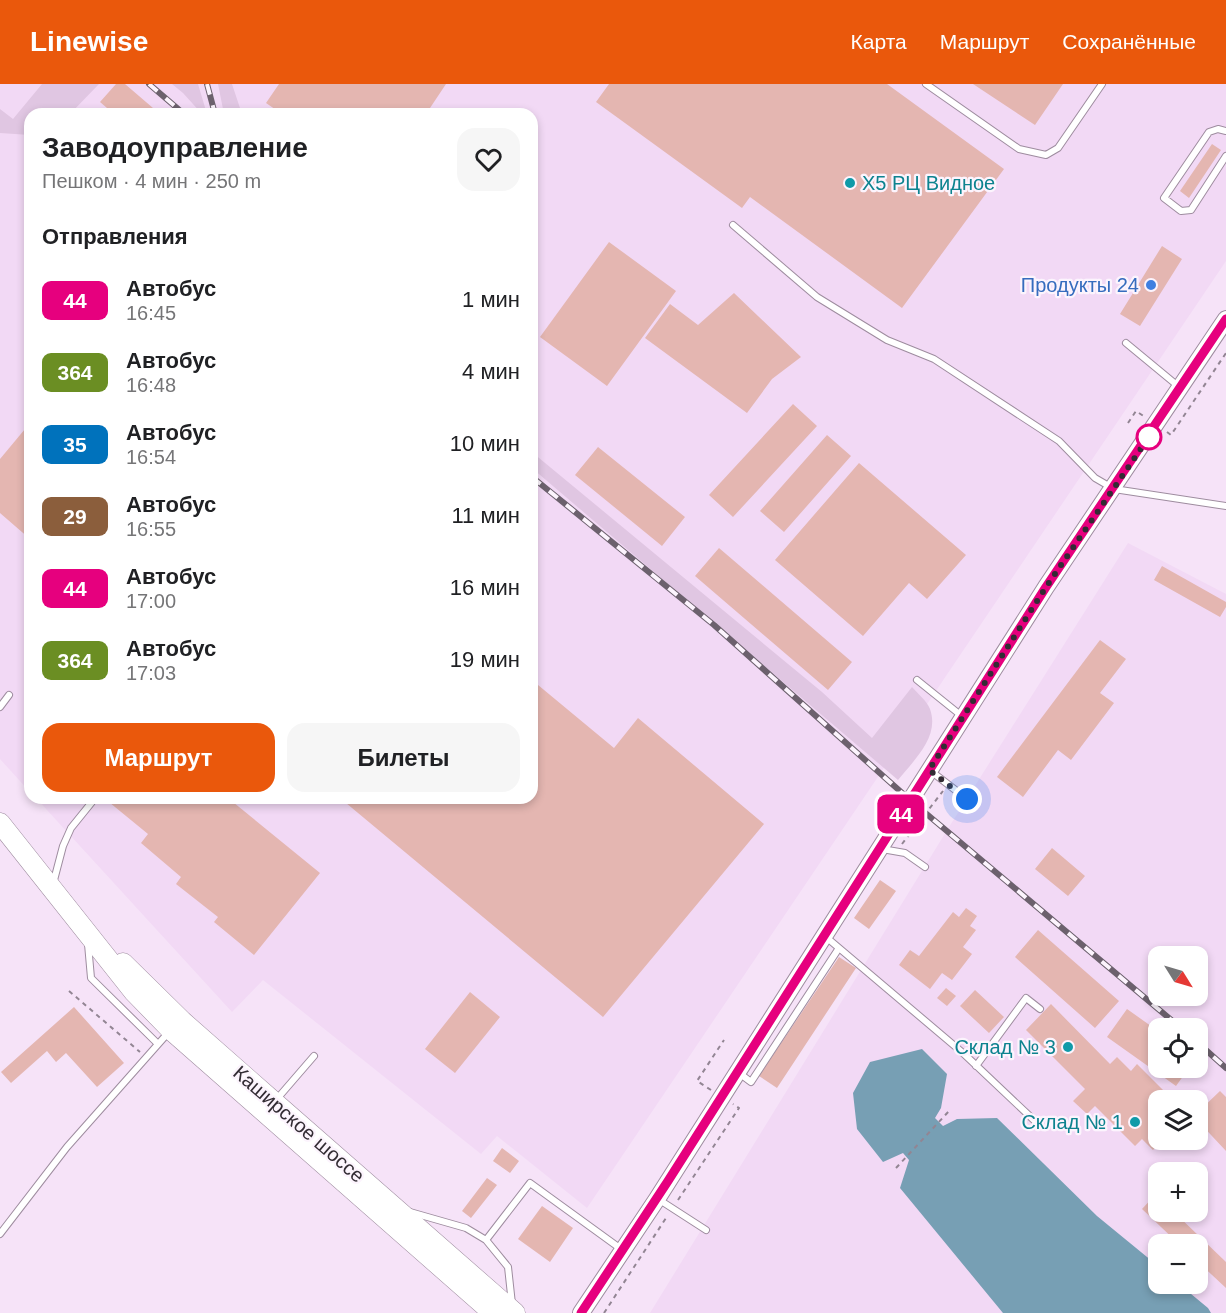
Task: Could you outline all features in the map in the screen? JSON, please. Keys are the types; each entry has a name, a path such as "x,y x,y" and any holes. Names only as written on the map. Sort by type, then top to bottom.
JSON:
{"main road":[{"path":"581,1313 624,1251 1046,587 1114,489 1226,319"},
{"name":"Каширское шоссе","path":"0,823 134,992 170,1031 394,1207 514,1312"},
{"name":"Каширское шоссе","path":"269,1108 493,1313"}],"lane":[{"path":"926,84 1019,149 1046,155 1058,147 1102,84"},
{"path":"1226,131 1218,129 1209,132 1164,198 1181,211 1191,210 1226,156"},
{"path":"734,225 817,297 887,340 934,359 1059,441 1095,478 1114,489 1226,506"},
{"path":"1126,343 1181,388"},
{"path":"917,680 963,717"},
{"path":"0,707 9,695"},
{"path":"929,770 967,799"},
{"path":"52,889 63,846 71,828 90,804"},
{"path":"879,849 905,853 925,867"},
{"path":"825,936 976,1066 1037,1123"},
{"path":"738,1072 751,1082 839,948"},
{"path":"976,1066 1026,998 1040,1009"},
{"path":"0,1234 67,1147 170,1031"},
{"path":"269,1108 314,1056"},
{"path":"486,1240 530,1182 624,1251"},
{"path":"657,1198 706,1230"},
{"path":"394,1207 466,1228 486,1240 508,1267 514,1312"}],"path":[{"path":"1190,407 1226,353"},
{"path":"897,851 948,784"},
{"path":"69,991 146,1057"},
{"path":"896,1168 950,1110"}],"shaded area":[{"path":"0,84 1226,84 1226,261 587,1208 497,1136 481,1154 263,980 232,1012 41,804 538,804 538,108 24,108 24,785 0,759"},
{"path":"42,84 99,84 76,108 24,108 24,135 0,133 0,109 13,119"},
{"path":"172,84 198,84 205,108 197,108"},
{"path":"218,84 232,84 240,108 223,108"},
{"path":"538,457 822,692 872,738 912,687 930,709 931,729 924,748 898,780 538,473"},
{"path":"1128,543 1226,594 1226,1313 650,1313 949,827"}],"water":[{"path":"922,1049 947,1074 941,1108 935,1118 943,1126 957,1119 997,1118 1097,1216 1148,1258 1148,1294 1191,1294 1211,1313 1003,1313 900,1188 909,1160 903,1153 883,1162 857,1129 853,1093 870,1062"}],"building":[{"path":"116,84 125,84 153,108 107,108 100,102"},
{"path":"279,84 446,84 430,108 273,108 266,103"},
{"name":"X5 РЦ Видное","path":"609,84 887,84 1004,169 902,308 750,197 742,208 596,102"},
{"path":"973,84 1063,84 1035,125"},
{"path":"1212,144 1221,150 1189,198 1180,191"},
{"path":"609,242 676,291 607,386 540,337"},
{"path":"1162,246 1182,259 1140,326 1120,314"},
{"path":"734,293 801,357 772,379 747,413 645,338 670,304 698,325"},
{"path":"793,404 817,426 733,517 709,495"},
{"path":"24,430 24,534 0,513 0,459"},
{"path":"827,435 851,456 784,532 760,511"},
{"path":"598,447 685,517 662,546 575,475"},
{"path":"859,463 966,555 927,599 909,583 863,636 775,560"},
{"path":"719,548 852,662 828,690 695,576"},
{"path":"1162,566 1226,602 1226,607 1220,617 1154,580"},
{"path":"1100,640 1126,659 1100,693 1114,703 1071,760 1058,750 1023,797 997,777"},
{"path":"538,685 614,748 638,718 764,824 603,1017 347,804 538,804"},
{"path":"111,804 235,804 320,873 254,955 214,922 218,917 176,884 181,877 141,843 148,834"},
{"path":"1052,848 1085,876 1068,896 1035,869"},
{"path":"880,880 896,891 869,929 854,918"},
{"path":"966,908 977,916 970,926 976,930 963,947 972,954 952,980 942,973 930,989 899,965 910,950 919,956 953,912 959,917"},
{"path":"1038,930 1119,1001 1095,1028 1015,957"},
{"path":"839,957 856,968 777,1088 759,1076"},
{"path":"946,988 956,996 947,1006 937,998"},
{"path":"975,990 1004,1017 989,1033 960,1006"},
{"path":"470,992 500,1017 455,1073 425,1049"},
{"path":"1051,1004 1110,1064 1117,1057 1131,1071 1137,1064 1148,1075 1148,1078 1151,1078 1163,1090 1148,1090 1148,1145 1142,1139 1135,1146 1095,1106 1087,1114 1073,1101 1085,1089 1026,1030"},
{"path":"74,1007 124,1063 97,1087 66,1053 56,1062 47,1051 11,1083 1,1072"},
{"path":"1127,1009 1148,1024 1148,1066 1107,1037"},
{"path":"1165,1078 1182,1078 1176,1086"},
{"path":"1220,1091 1226,1097 1226,1151 1208,1132 1208,1102"},
{"path":"502,1148 519,1161 510,1173 493,1161"},
{"path":"487,1178 497,1185 471,1218 462,1211"},
{"path":"1148,1203 1148,1215 1142,1209"},
{"path":"542,1206 573,1228 550,1262 518,1239"},
{"path":"1156,1222 1184,1222 1197,1234 1168,1234"},
{"path":"1208,1245 1226,1262 1226,1288 1208,1271"}],"railway":[{"path":"149,84 177,108"},
{"path":"207,84 213,108"},
{"path":"538,482 714,625 910,800 1169,1018"},
{"path":"1208,1052 1226,1068"}],"bus line":[{"name":"44","path":"581,1313 602,1284 825,936 1046,587 1226,319"}],"place":[{"name":"X5 РЦ Видное","path":"850,183"},
{"name":"Продукты 24","path":"1151,285"},
{"name":"Склад № 3","path":"1068,1047"},
{"name":"Склад № 1","path":"1135,1122"}],"route":[{"path":"967,799 929,770 1046,587 1149,437"}]}
